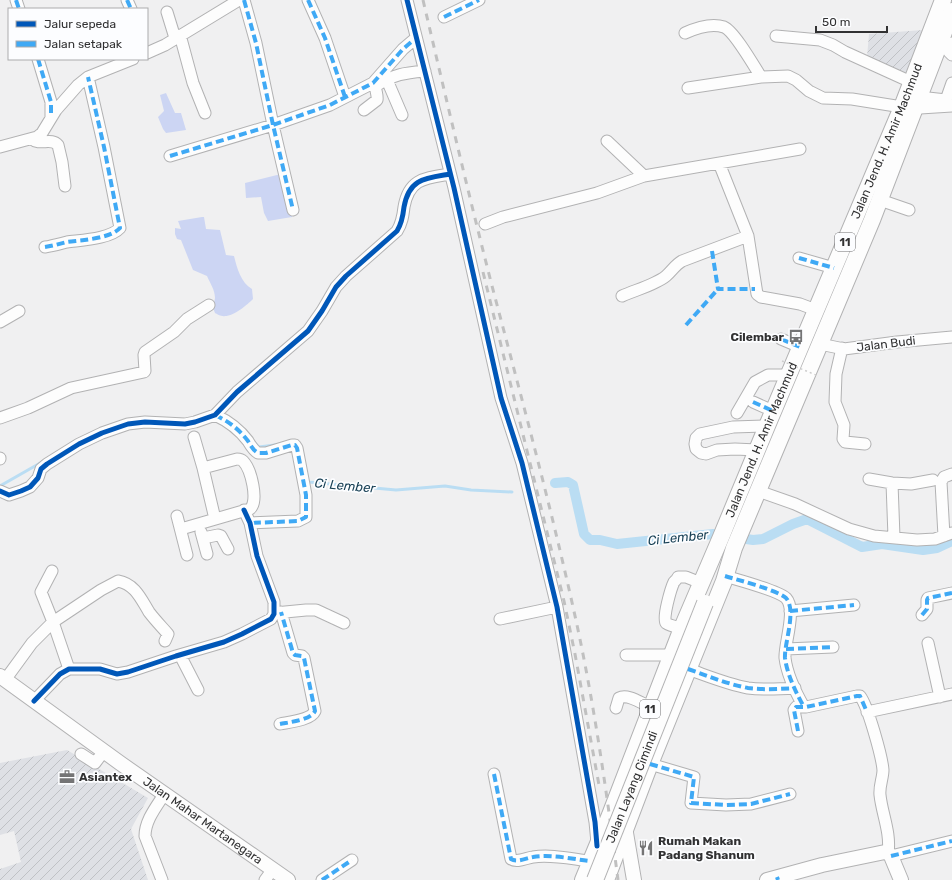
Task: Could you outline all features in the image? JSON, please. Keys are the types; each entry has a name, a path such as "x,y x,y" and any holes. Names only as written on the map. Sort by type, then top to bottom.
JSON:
{"highway":[{"name":"Jalan Jend. H. Amir Machmud","path":"738,540 880,200 912,103 911,82 943,0"},
{"name":"Jalan Jend. H. Amir Machmud","path":"606,880 688,669 713,580 723,534 773,411 786,368 800,347 857,214 912,103 952,11"},
{"path":"857,214 872,220"},
{"name":"Jalan Layang Cimindi","path":"595,880 713,580 738,540"},
{"name":"Jalan Jend. H. Amir Machmud","path":"582,880 597,846 670,655 682,628 713,580"},
{"path":"631,757 650,764"}],"main road":[{"name":"Jalan Mahar Martanegara","path":"3,678 280,876"},
{"path":"622,781 625,831 634,880"},
{"path":"774,879 880,852 890,854 901,880"}],"street":[{"path":"148,52 178,37 239,0"},
{"path":"244,0 256,43 293,210"},
{"path":"308,0 325,38 346,97"},
{"path":"407,0 450,174 502,398 522,463 556,607 595,822 597,846"},
{"path":"444,17 479,0"},
{"path":"167,12 178,37 205,114"},
{"path":"685,33 697,28 712,26 728,29 761,77"},
{"path":"776,36 820,40 833,44 845,52 911,82"},
{"path":"170,156 273,125 330,105 373,83 403,49 416,38"},
{"path":"952,43 949,50 950,54 952,55"},
{"path":"38,60 51,102 51,118"},
{"path":"0,147 32,139 42,133 51,118 78,85 88,77 130,60"},
{"path":"364,110 377,100 378,97 376,86 403,73 425,71"},
{"path":"688,88 761,77 788,76 796,80 809,91 823,98 912,103 950,102 952,83"},
{"path":"45,247 66,242 102,237 120,228 88,77"},
{"path":"387,80 402,115"},
{"path":"32,139 36,142 52,141 58,145 65,186"},
{"path":"607,141 644,176"},
{"path":"485,224 503,217 597,194 644,176 800,149"},
{"path":"719,163 748,236 755,289 758,296 800,304 816,310"},
{"path":"0,491 9,494 30,487 38,478 41,469 47,464 79,444 102,433 128,424 145,422 185,424 195,422 218,412 237,392 308,331 336,287 346,276 397,231 402,223 406,196 412,188 421,179 450,174"},
{"path":"880,200 909,210"},
{"path":"622,296 666,276 676,264 682,261 748,236"},
{"path":"799,258 834,268"},
{"path":"0,418 28,408 71,388 146,371 145,352 174,332 187,319 209,305"},
{"path":"0,322 19,311"},
{"name":"Jalan Budi","path":"820,344 842,348 952,337"},
{"path":"781,339 800,347"},
{"path":"842,348 836,374 835,402 844,426 844,441 865,444"},
{"path":"737,413 755,382 786,368"},
{"path":"753,402 773,411"},
{"path":"218,412 235,427 258,453 266,453 292,445 295,445 298,448 306,495 306,517 298,521 250,523"},
{"path":"757,450 735,448 717,450 706,454 701,453 696,449 695,444 696,438 700,434 733,427 767,426"},
{"path":"194,437 215,519"},
{"path":"181,529 250,509 253,506 255,497 250,473 244,462 237,459 203,468"},
{"path":"758,491 814,512 849,528 874,536 917,540 935,539 948,534 941,482 944,477 952,474"},
{"path":"869,480 911,484 933,480"},
{"path":"892,483 894,537"},
{"path":"244,510 250,523 257,556 293,653 304,658 315,711 312,716 280,724"},
{"path":"177,516 187,555"},
{"path":"199,524 207,554"},
{"path":"203,538 218,535 221,536 228,549"},
{"path":"52,571 41,592 69,669"},
{"path":"682,628 666,623 664,620 674,582 678,578 686,577 713,580 765,589 782,596 787,600 790,610 785,657 787,668 804,707"},
{"path":"3,678 32,643 53,622 101,590 118,581 131,586 141,597 158,624 168,634 165,640"},
{"path":"922,615 926,609 928,598 952,593"},
{"path":"790,610 854,605"},
{"path":"500,619 556,607"},
{"path":"34,701 60,674 69,669 100,669 116,674 128,672 224,642 271,619 278,613 316,610 344,623"},
{"path":"928,643 940,697"},
{"path":"786,649 833,647"},
{"path":"180,655 198,690"},
{"path":"626,655 670,655"},
{"path":"688,669 723,682 749,688 795,688"},
{"path":"867,712 952,694"},
{"path":"616,708 619,698 622,696 631,698 651,707"},
{"path":"798,731 794,710 796,707 804,707 860,696 867,712 882,762 883,772 880,782 880,794 889,836 890,854 952,841"},
{"path":"81,754 95,762 104,751"},
{"path":"650,764 694,777 691,803 726,805 751,804 790,794"},
{"path":"494,774 511,859 516,861 543,856 590,861"},
{"path":"162,880 145,836 145,828 165,793"},
{"path":"322,880 352,860"},
{"path":"265,880 280,876"}],"path":[{"path":"786,368 816,374"}],"shaded area":[{"path":"923,30 928,35 906,74 867,57 869,34"},
{"path":"166,93 175,113 181,113 186,130 166,133 163,129 158,117 164,111 160,95"},
{"path":"281,174 293,208 292,217 268,221 264,213 261,197 246,198 245,183"},
{"path":"204,217 206,229 220,230 226,255 234,256 242,279 252,289 253,299 240,310 229,316 222,316 215,313 213,307 215,298 214,292 207,276 193,270 181,240 177,239 175,234 175,228 181,229 178,221"},
{"path":"67,750 148,798 131,829 148,880 0,880 0,869 21,862 14,831 0,835 0,763"}],"waterway":[{"name":"Ci Lember","path":"254,442 259,447 275,445"},
{"name":"Ci Lember","path":"0,486 42,462"},
{"name":"Ci Lember","path":"306,479 309,482 396,490 445,486 471,490 512,492"},
{"name":"Ci Lember","path":"555,483 568,482 573,485 584,534 590,540 600,540 617,544 713,534 753,540 763,539 793,524 807,519 862,547 882,544 923,550 937,548 952,541"}],"railway":[{"path":"423,0 473,212 547,496 577,625 600,752 618,880"},
{"path":"483,272 564,601 599,785"}],"marked path":[{"path":"16,0 19,8"},
{"path":"127,0 131,8"},
{"path":"244,0 256,43 293,210"},
{"path":"308,0 325,38 345,97"},
{"path":"444,17 479,0"},
{"path":"170,156 273,125 330,105 373,83 403,49 416,38"},
{"path":"38,60 51,102 51,117"},
{"path":"45,247 103,237 120,228 88,77"},
{"path":"712,251 718,289 755,289"},
{"path":"799,258 834,268"},
{"path":"686,325 718,289"},
{"path":"781,339 800,347"},
{"path":"753,402 773,411"},
{"path":"215,415 237,429 258,453 266,453 292,445 295,445 297,448 306,495 306,517 298,521 250,523"},
{"path":"725,576 766,589 786,598 789,603 790,619 785,658 792,683 804,707"},
{"path":"922,615 927,609 928,598 952,593"},
{"path":"790,611 854,605"},
{"path":"280,724 305,719 315,711 304,658 293,653 281,612"},
{"path":"786,649 833,647"},
{"path":"688,669 725,682 748,688 795,688"},
{"path":"798,731 794,710 796,707 806,707 860,696 867,712"},
{"path":"650,764 694,777 691,803 726,805 751,804 790,794"},
{"path":"494,774 511,859 519,860 547,856 590,861"},
{"path":"891,856 952,841"},
{"path":"322,880 352,860"}],"cycle path":[{"path":"407,0 454,188 501,398 522,463 557,607 595,822 597,846"},
{"path":"0,491 9,495 30,487 38,478 41,469 47,464 79,444 102,433 128,424 145,422 185,424 215,415 237,392 308,331 336,287 346,276 397,231 402,219 406,197 414,185 426,179 450,174"},
{"path":"34,701 60,674 69,669 100,669 117,674 128,672 224,642 271,619 274,614 274,602 257,556 250,523 244,510"}],"place":[{"name":"Cilembar","path":"796,337"},
{"name":"Asiantex","path":"67,777"},
{"name":"Rumah Makan Padang Shanum","path":"646,848"}]}
